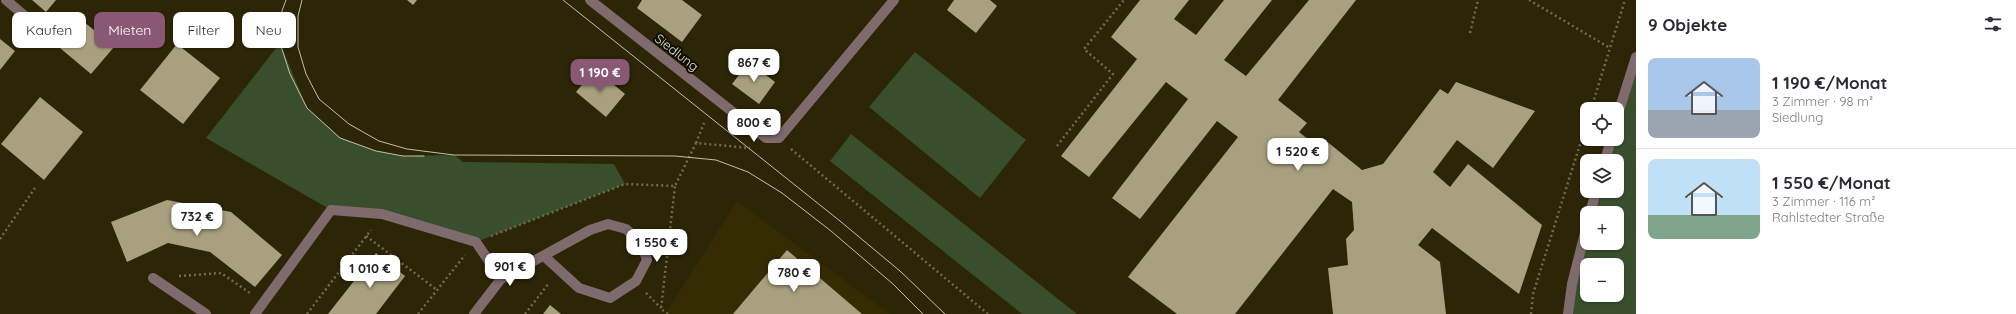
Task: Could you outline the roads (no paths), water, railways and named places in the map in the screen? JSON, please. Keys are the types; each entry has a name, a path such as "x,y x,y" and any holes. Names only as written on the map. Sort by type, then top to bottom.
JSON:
{"street":[{"path":"6,0 20,12"},
{"name":"Siedlung","path":"590,0 766,138 779,138 894,0"},
{"path":"1622,102 1636,57"},
{"path":"255,314 331,210 382,214 476,242 501,279"},
{"path":"474,314 501,279 590,230 608,224 626,229 636,238 641,243 647,260 636,281 610,298 579,288 544,256"},
{"path":"1568,314 1572,284 1581,250"},
{"path":"153,278 206,314"}],"tram line":[{"path":"286,0 282,11 280,43 290,74 307,108 340,138 376,151 403,156 424,156"},
{"path":"302,0 298,16 298,47 306,74 319,99 349,124 379,141 407,149 454,155 675,156 716,160 748,172 782,193 831,231 893,284 923,314"},
{"path":"563,0 840,221 900,271 945,314"}]}
